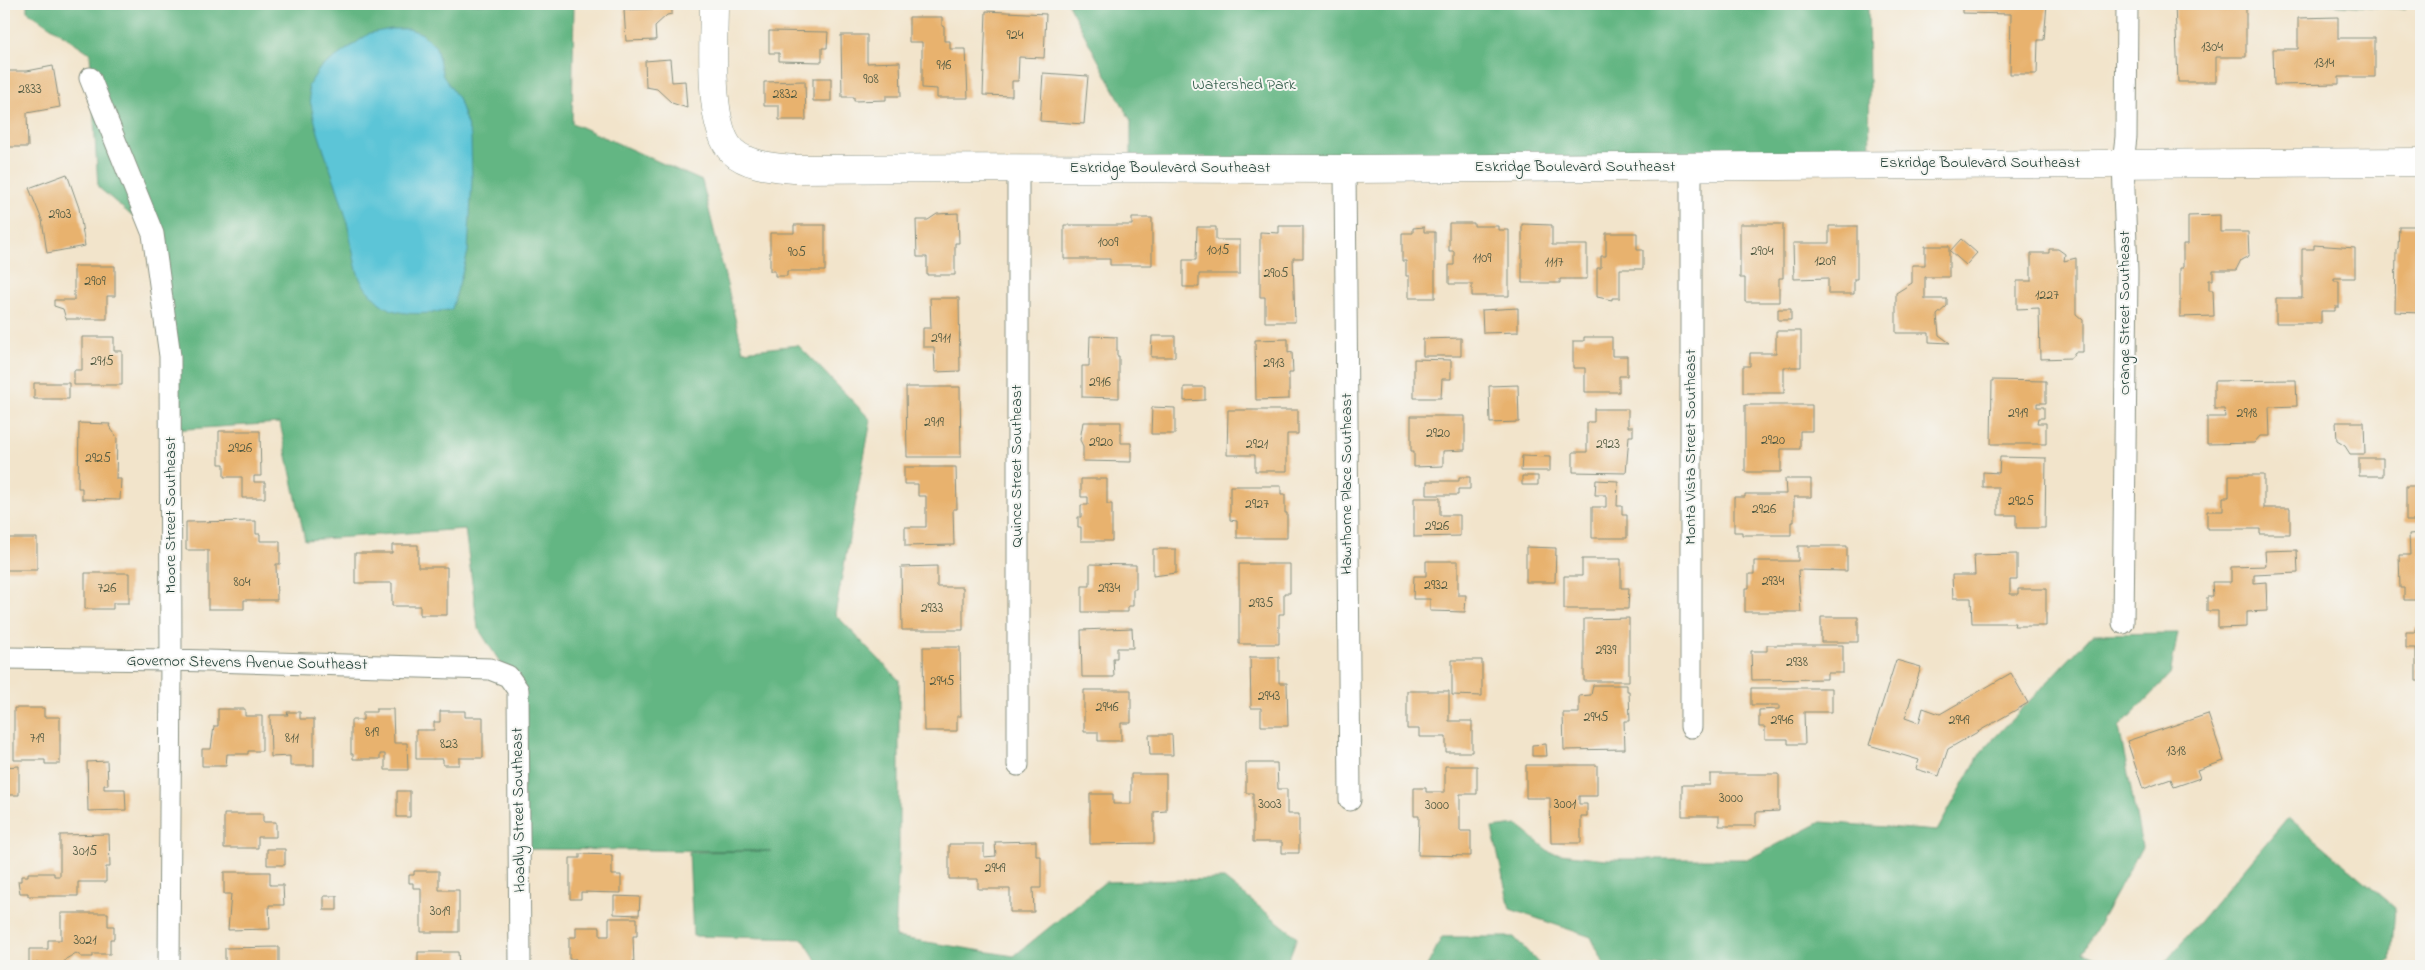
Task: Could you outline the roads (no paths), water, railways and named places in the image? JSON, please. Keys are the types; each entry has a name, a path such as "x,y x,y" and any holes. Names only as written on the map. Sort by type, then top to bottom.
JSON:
{"street":[{"name":"Eskridge Boulevard Southeast","path":"714,4 713,81 717,112 723,137 732,151 749,162 794,169 1018,167 1345,169 2421,162"},
{"name":"Orange Street Southeast","path":"2123,623 2127,271 2123,163 2126,136 2127,4"},
{"name":"Moore Street Southeast","path":"90,78 153,234 170,356 169,966"},
{"name":"Monta Vista Street Southeast","path":"1691,166 1691,727"},
{"name":"Quince Street Southeast","path":"1018,167 1018,765"},
{"name":"Hawthorne Place Southeast","path":"1345,169 1350,800"},
{"name":"Governor Stevens Avenue Southeast","path":"4,658 171,660 490,669"},
{"name":"Hoadly Street Southeast","path":"490,669 508,676 518,690 520,966"}],"water":[{"path":"391,29 409,29 421,33 436,47 443,76 458,98 471,136 472,180 468,252 452,309 444,311 416,314 388,308 370,294 363,284 356,267 345,214 314,119 308,86 320,68 370,33"}],"park label":[{"name":"Watershed Park","path":"1244,85"}]}
